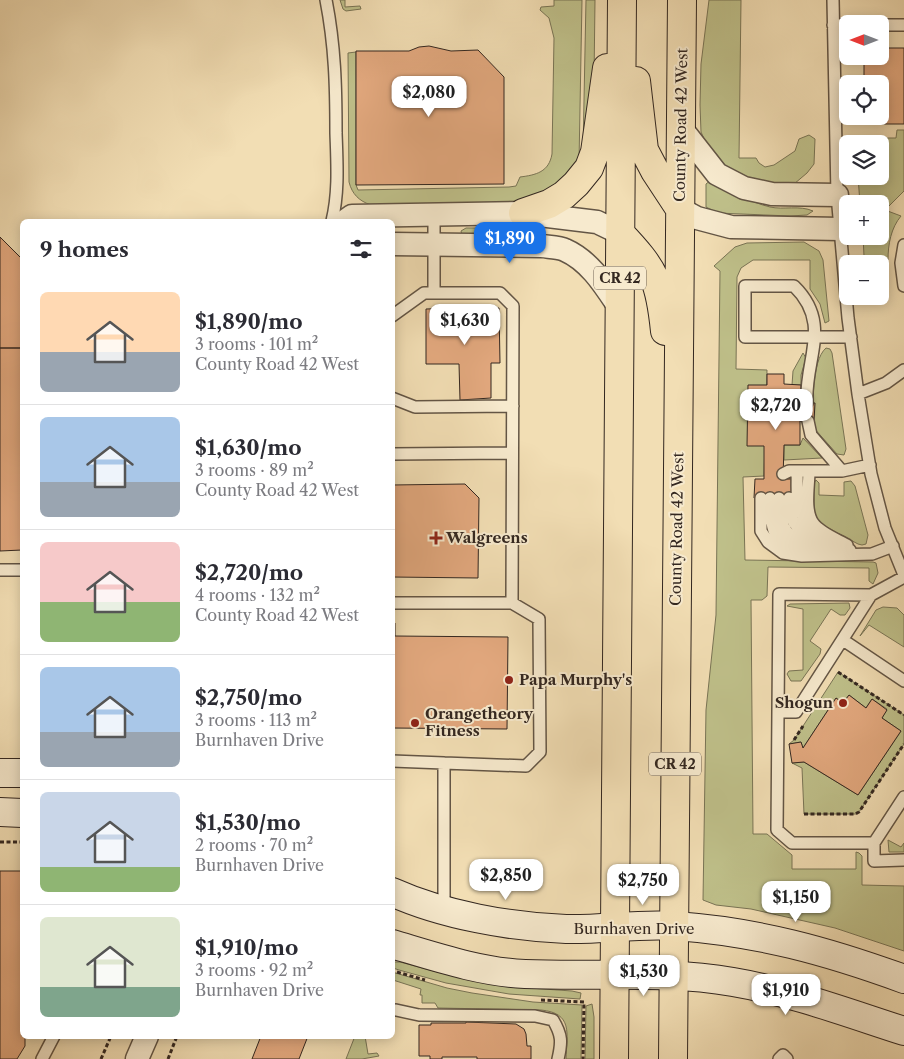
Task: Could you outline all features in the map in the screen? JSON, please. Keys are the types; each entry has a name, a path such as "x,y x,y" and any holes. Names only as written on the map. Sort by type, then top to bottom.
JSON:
{"highway":[{"path":"523,213 549,204 564,195 589,168 595,152 617,0"},
{"name":"CR 42","path":"614,1059 622,0"},
{"path":"627,0 644,150 655,171 680,209"},
{"name":"County Road 42 West","path":"673,1059 682,0"},
{"path":"620,233 642,255 653,272 661,297 678,462"}],"street":[{"path":"681,128 717,174 744,188 772,194 837,195"},
{"path":"680,209 697,218 730,227 839,229"},
{"path":"348,219 352,216 523,213 597,222 620,233"},
{"path":"395,244 542,246 565,250 583,262 601,278 619,307"},
{"path":"0,773 20,773"},
{"path":"0,812 20,813"},
{"name":"Burnhaven Drive","path":"395,893 444,910 523,926 566,929 674,926 780,940 856,962 904,979"},
{"path":"395,945 476,968 523,974 674,976 732,982 811,1000 904,1031"},
{"path":"137,1059 146,1039"}],"lane":[{"path":"326,0 335,60 337,185 332,219"},
{"path":"832,0 839,218"},
{"path":"889,25 904,24"},
{"path":"833,25 839,25"},
{"path":"434,215 434,293"},
{"path":"904,244 901,263 904,286"},
{"path":"778,712 796,712 871,595 904,576 885,528 870,465 858,394 842,245"},
{"path":"807,403 815,336 809,305 794,286 746,286 746,337 815,336 851,336"},
{"path":"395,314 424,293 500,292 513,306 512,603"},
{"path":"858,394 886,383 904,370"},
{"path":"395,399 416,407 513,406"},
{"path":"808,421 811,435 842,471"},
{"path":"395,454 512,453"},
{"path":"824,537 810,515 793,473 842,471 870,465"},
{"path":"861,553 824,537 796,538 781,523 775,498 771,520 773,531 780,539 793,547 872,554 893,546"},
{"path":"0,570 20,570"},
{"path":"871,595 779,594 777,830 792,843 874,843"},
{"path":"395,603 512,603 539,619 540,752 526,766 395,761"},
{"path":"843,640 904,681"},
{"path":"444,763 444,910"},
{"path":"904,796 874,843 874,861 904,860"},
{"path":"396,1010 419,1015 534,1016 553,1020 560,1032 558,1059"},
{"path":"42,1059 52,1039"},
{"path":"779,1059 783,1055 787,1059"}],"path":[{"path":"833,680 838,672 904,715"},
{"path":"794,740 804,725"},
{"path":"804,814 855,814 859,812 904,744"},
{"path":"0,842 20,842"},
{"path":"583,1059 584,1002"},
{"path":"102,1059 110,1039"},
{"path":"168,1059 177,1039"}],"green space":[{"path":"340,0 345,0 345,7 360,6 361,9 346,11 343,9"},
{"path":"554,0 582,0 579,162 559,186 522,202 371,205 357,196 349,182 348,53 356,52 356,185 358,190 509,187 516,186 520,177 536,174 545,169 552,154 554,38 549,18 540,10 541,7 554,6"},
{"path":"586,0 595,0 594,80 583,151"},
{"path":"709,0 741,0 739,158 756,158 765,167 774,165 795,151 799,139 809,135 815,139 814,164 794,184 748,181 719,163 707,145 701,132 700,105 701,64"},
{"path":"897,130 904,130 904,191 889,206 889,195 859,195 859,185 889,185 889,138 896,138"},
{"path":"711,180 762,205 775,208 803,208 813,211 807,215 790,216 718,213 706,207 706,184"},
{"path":"889,212 901,216 891,236 888,255 864,255 863,245 889,245"},
{"path":"466,228 533,228 533,236 462,235 461,231"},
{"path":"804,242 819,251 823,260 829,321 825,323 820,304 810,289 810,260 753,260 741,268 737,277 736,369 767,370 764,476 743,477 745,560 873,562 876,563 878,573 873,584 869,581 869,568 768,567 767,596 762,600 751,600 753,834 767,834 792,855 792,869 856,869 856,852 862,856 862,885 904,886 904,951 835,928 751,909 716,905 703,900 706,710 716,615 720,271 714,266 735,247 747,243"},
{"path":"826,348 830,349 832,353 846,449 844,455 837,454 813,427 815,374 821,354"},
{"path":"803,353 806,358 801,375 801,385 792,385 793,371"},
{"path":"803,438 822,458 784,460 784,445 800,445"},
{"path":"816,480 819,483 819,495 844,496 844,482 851,481 855,486 868,535 866,544 858,544 821,524 814,515 814,483"},
{"path":"849,603 850,608 845,615 840,615 831,609 810,641 821,649 820,654 801,681 791,681 787,674 789,671 803,670 803,609 787,606 790,604"},
{"path":"883,607 897,608 904,615 904,647 869,625 860,636 876,610"},
{"path":"838,672 904,715 904,744 859,812 856,814 804,814 802,768 792,763 804,762 858,795 901,731 882,718 887,709 872,699 866,708 849,695 843,703 836,698 803,748 801,742 789,744 794,740"},
{"path":"888,840 901,847 904,843 904,852 889,852"},
{"path":"395,962 485,983 581,993 580,999 509,994 446,983 395,969"},
{"path":"395,973 472,993 533,1002 582,1005 581,1059 566,1059 566,1026 559,1015 541,1010 438,1008 435,1003 422,1003 421,989 395,981"},
{"path":"592,1004 594,1017 594,1059 585,1059 586,1006"},
{"path":"354,1039 366,1039 368,1054 377,1053 379,1056 362,1059 346,1059"}],"building":[{"path":"429,46 451,51 478,50 504,77 504,184 356,185 356,51 409,51"},
{"path":"889,48 904,48 904,124 889,124 889,75 864,75 864,65 889,65"},
{"path":"0,237 20,257 20,348 0,348"},
{"path":"499,308 500,363 491,363 491,398 460,400 459,364 426,364 426,309"},
{"path":"0,348 20,348 20,550 0,551"},
{"path":"767,374 784,374 784,384 801,385 801,403 815,403 814,421 800,421 800,445 784,445 783,479 795,479 795,498 754,498 755,479 764,479 764,446 747,446 748,385 767,385"},
{"name":"Walgreens","path":"465,484 479,498 478,578 395,577 395,485"},
{"path":"395,636 508,637 507,729 395,728"},
{"path":"849,695 866,708 872,699 887,710 882,718 901,731 858,795 804,762 792,763 789,744 801,742 803,748 836,698 843,703"},
{"path":"0,871 20,871 20,1039 25,1039 25,1046 17,1059 0,1059"},
{"path":"466,1022 516,1024 524,1029 527,1046 531,1046 531,1059 442,1057 442,1059 430,1059 430,1056 419,1056 419,1025"},
{"path":"260,1039 307,1039 299,1059 252,1059"}],"place":[{"name":"Walgreens","path":"436,538"},
{"name":"Papa Murphy's","path":"509,680"},
{"name":"Shogun","path":"843,703"},
{"name":"Orangetheory Fitness","path":"415,723"}]}
